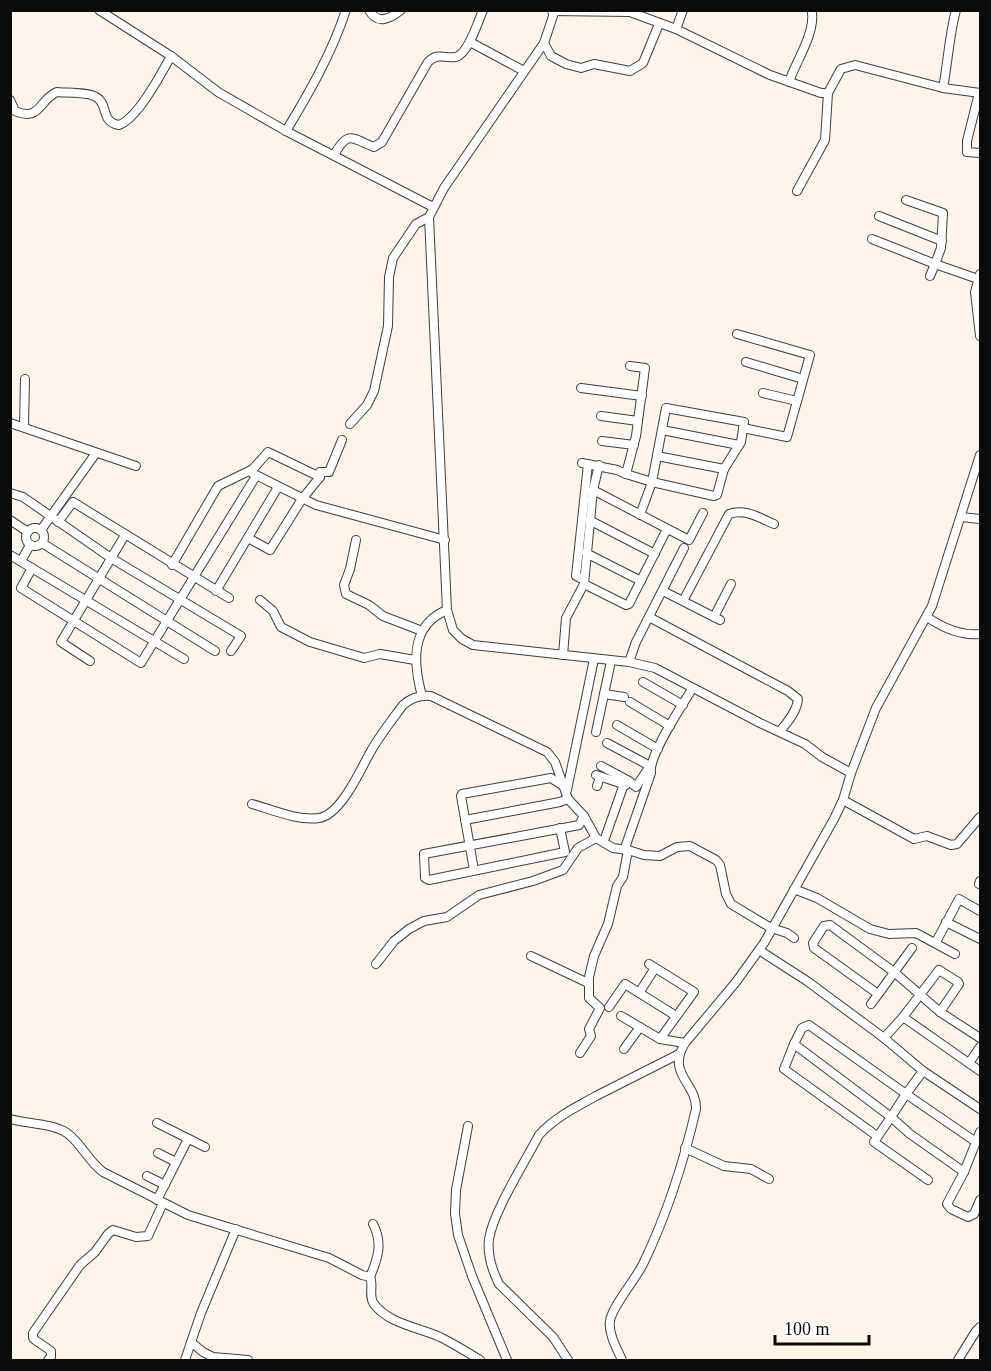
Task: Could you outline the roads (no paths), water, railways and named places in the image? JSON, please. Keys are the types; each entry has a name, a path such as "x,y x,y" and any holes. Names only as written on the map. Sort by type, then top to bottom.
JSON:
{"street":[{"path":"99,10 171,56 218,92 286,131 433,207"},
{"path":"286,131 308,95 341,27 346,10"},
{"path":"369,10 375,18 382,20 391,18 401,10"},
{"path":"334,155 342,142 348,138 359,139 374,147 381,142 428,62 439,55 457,57 470,42 483,10"},
{"path":"676,29 682,10"},
{"path":"943,88 948,64 950,32 956,10"},
{"path":"828,93 811,91 748,65 676,29 630,12 554,11 544,43 433,207 429,217 447,610 453,630 472,645 629,662 655,668 805,744 822,757 851,773"},
{"path":"789,82 812,28 812,12"},
{"path":"544,43 550,56 566,64 581,68 594,64 630,71 643,63 659,24"},
{"path":"470,42 524,71"},
{"path":"10,100 15,111 28,114 36,111 52,94 57,92 93,95 102,102 108,120 112,124 119,125 130,119 156,83 171,56"},
{"path":"797,191 825,140 828,93 841,69 855,65 943,88 980,93 967,141 967,152 981,153"},
{"path":"906,200 943,213 942,241 930,276"},
{"path":"879,216 942,241"},
{"path":"350,424 367,405 374,391 388,326 389,277 393,258 416,224 429,217"},
{"path":"872,239 935,264 979,276 981,336"},
{"path":"737,334 810,354 787,437 743,428"},
{"path":"746,362 803,379"},
{"path":"626,474 634,445 645,368 630,366"},
{"path":"24,427 25,379"},
{"path":"581,388 642,396"},
{"path":"763,393 797,401"},
{"path":"563,655 566,618 584,582 581,569 585,463 652,482 715,496 718,494 724,469 739,445 744,422 667,407 652,482 640,515"},
{"path":"601,416 638,421"},
{"path":"10,423 136,466"},
{"path":"662,430 739,445"},
{"path":"248,538 270,550 302,499 320,477 320,472 329,472 342,440"},
{"path":"602,441 634,445"},
{"path":"32,568 21,588 141,663 268,452 320,477"},
{"path":"41,530 96,453"},
{"path":"568,1360 553,1337 499,1284 494,1274 489,1251 492,1228 539,1135 549,1124 571,1109 679,1054 685,1043 736,982 759,950 843,800 876,708 932,606 981,455"},
{"path":"657,456 724,469"},
{"path":"581,569 586,553 598,465"},
{"path":"172,565 218,486 253,474 316,505 445,540"},
{"path":"216,591 278,487"},
{"path":"593,490 689,540 703,513"},
{"path":"10,493 23,497 111,558 241,636 231,651"},
{"path":"58,522 73,502 229,598"},
{"path":"683,601 729,514 735,511 745,513 774,524"},
{"path":"961,517 981,519"},
{"path":"10,520 27,532"},
{"path":"589,520 655,554"},
{"path":"33,528 41,530 44,535 42,543 37,546 30,545 26,539 27,532 33,528"},
{"path":"584,582 629,604 667,529"},
{"path":"90,660 61,642 125,535"},
{"path":"356,540 343,590 383,616 422,631"},
{"path":"42,543 215,651"},
{"path":"21,561 30,545"},
{"path":"629,662 636,642 684,548"},
{"path":"586,553 641,581"},
{"path":"10,555 184,659"},
{"path":"663,591 717,618 731,584"},
{"path":"260,600 273,611 281,627 310,642 364,658 380,654 415,660"},
{"path":"422,696 415,660 422,631 437,614 447,610"},
{"path":"649,617 788,691 798,699 799,702 793,714 780,732"},
{"path":"927,617 952,631 981,634"},
{"path":"465,820 560,802 566,793 594,659"},
{"path":"596,732 611,660"},
{"path":"643,682 683,705"},
{"path":"636,788 692,688"},
{"path":"604,694 627,699 670,726"},
{"path":"252,804 301,818 322,818 330,814 354,782 371,751 403,705 409,700 422,696 431,696 547,752 555,762 566,793"},
{"path":"616,725 658,749"},
{"path":"607,743 650,766"},
{"path":"602,766 636,788"},
{"path":"580,1053 591,1036 589,1029 600,1008 589,998 588,983 594,956 608,924 617,886 623,877 627,847 651,773 650,766"},
{"path":"597,786 598,776 645,790"},
{"path":"474,870 462,794 551,778 584,816 596,838 613,848 627,847 644,855 660,855 682,845 690,846 716,860 720,865 726,894 731,904 771,928 794,938"},
{"path":"605,838 624,784"},
{"path":"843,800 914,839 931,837 951,845 957,844 981,817"},
{"path":"560,828 565,852 429,880 425,878 424,854 560,828 579,825 584,816"},
{"path":"376,964 394,941 409,929 424,921 447,917 479,895 533,881 563,870 578,848 596,838"},
{"path":"794,889 817,898 870,929 889,934 916,933 955,954"},
{"path":"936,942 959,899 981,911"},
{"path":"946,922 980,939"},
{"path":"878,994 814,948 813,943 824,926 830,925 894,972 940,1012 981,1038"},
{"path":"871,1004 912,948"},
{"path":"759,950 807,981 884,1038 923,1071 981,1109"},
{"path":"531,956 588,983"},
{"path":"639,993 652,966 694,992 660,1039"},
{"path":"884,1038 939,970 958,982 958,987 940,1012"},
{"path":"609,1006 625,984 676,1016"},
{"path":"621,1016 660,1039 685,1043"},
{"path":"903,1017 981,1071"},
{"path":"877,1136 784,1069 802,1028 809,1025 976,1142"},
{"path":"624,1048 640,1027"},
{"path":"794,1044 910,1134 964,1172"},
{"path":"969,1063 981,1047"},
{"path":"622,1360 610,1329 611,1317 639,1273 650,1250 670,1197 696,1104 682,1076 679,1054"},
{"path":"923,1071 874,1141 928,1180"},
{"path":"10,1119 48,1126 67,1133 98,1168 188,1215 329,1258 370,1277"},
{"path":"157,1123 205,1147"},
{"path":"468,1126 456,1191 458,1235 472,1276 507,1360"},
{"path":"981,1132 948,1206 968,1217 974,1214 981,1200"},
{"path":"48,1360 51,1357 51,1351 34,1340 33,1332 80,1265 108,1234 113,1230 136,1237 148,1236 165,1185 188,1139"},
{"path":"685,1148 724,1166 752,1170 769,1179"},
{"path":"158,1153 176,1162"},
{"path":"147,1176 165,1185"},
{"path":"373,1224 378,1234 380,1250 370,1277 372,1301 389,1316 405,1325 440,1337 480,1360"},
{"path":"175,1360 185,1359 201,1313 236,1229"},
{"path":"958,1360 976,1331 981,1327"},
{"path":"191,1342 207,1355 248,1360"}]}
